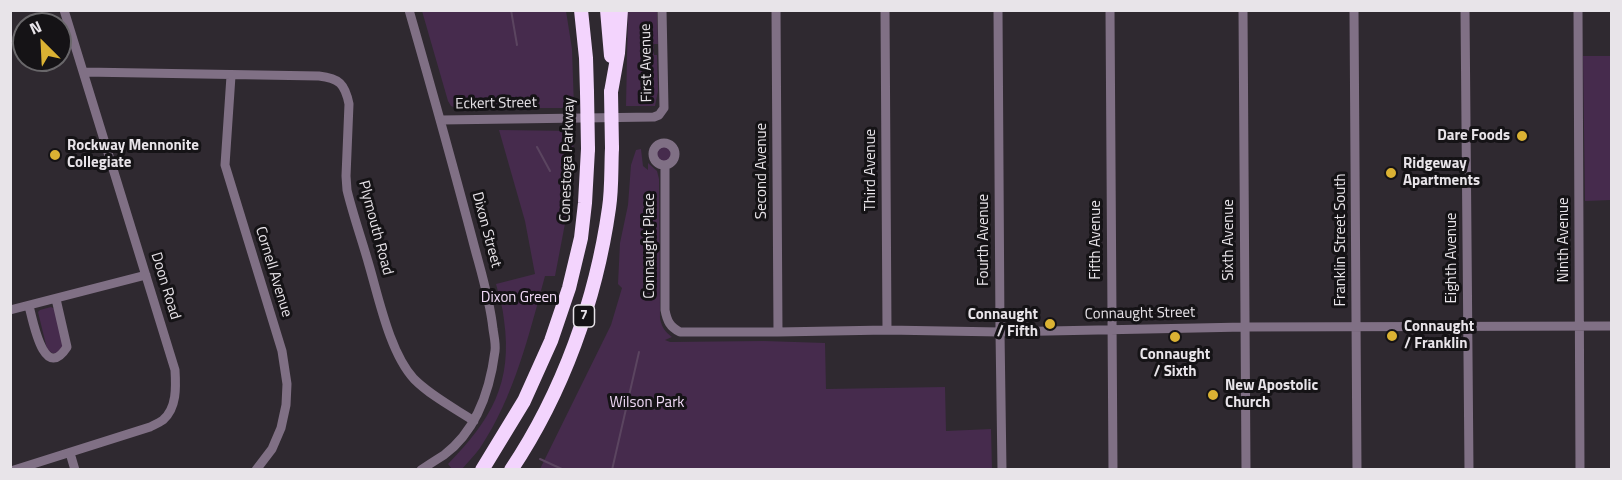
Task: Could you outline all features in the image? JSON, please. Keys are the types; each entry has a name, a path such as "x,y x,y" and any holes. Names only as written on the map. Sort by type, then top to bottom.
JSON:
{"highway":[{"name":"Conestoga Parkway","path":"482,470 524,401 551,341 569,288 581,238 588,148 586,58 581,10"},
{"name":"7","path":"511,470 542,416 567,362 587,308 602,249 610,205 612,148 611,56 607,10"},
{"path":"611,92 618,53 621,10"}],"street":[{"name":"Doon Road","path":"14,470 150,427 162,421 172,406 176,394 175,370 64,10"},
{"name":"Dixon Street","path":"410,10 491,312 496,348 489,383 474,421 445,454 421,470"},
{"name":"First Avenue","path":"659,115 664,108 662,10"},
{"name":"Second Avenue","path":"776,10 778,332"},
{"name":"Third Avenue","path":"885,10 887,330"},
{"name":"Fourth Avenue","path":"998,10 1002,470"},
{"name":"Fifth Avenue","path":"1110,10 1113,470"},
{"name":"Sixth Avenue","path":"1243,10 1246,470"},
{"name":"Franklin Street South","path":"1354,10 1357,470"},
{"name":"Eighth Avenue","path":"1465,10 1468,470"},
{"name":"Ninth Avenue","path":"1578,10 1580,470"},
{"name":"Plymouth Road","path":"84,72 331,77 339,81 347,94 349,104 347,190 393,344 414,378 474,421"},
{"name":"Cornell Avenue","path":"231,76 225,165 282,351 287,384 286,405 281,428 272,449 256,470"},
{"name":"Eckert Street","path":"441,120 654,117 659,115"},
{"name":"Connaught Place","path":"665,166 665,310 666,318 671,326"},
{"path":"10,310 146,275"},
{"path":"29,306 40,347 45,354 57,358 68,347 56,299"},
{"name":"Connaught Street","path":"671,326 680,332 887,330 1000,332 1245,327 1611,326"},
{"path":"70,453 75,470"}],"green space":[{"path":"422,11 566,11 572,49 574,108 456,108 451,106"},
{"path":"628,11 657,11 658,44 654,44 654,55 657,55 658,91 655,106 626,106"},
{"path":"1583,56 1611,56 1611,200 1585,201"},
{"name":"Dixon Green","path":"499,130 574,131 571,192 555,276 545,276 519,365 502,408 476,453 462,469 452,469 448,464 487,416 502,382 506,342 503,311 496,284 535,274 525,221"},
{"path":"663,145 669,148 672,154 669,160 663,163 657,160 654,154 657,148"},
{"name":"Wilson Park","path":"641,149 643,166 648,170 648,163 657,171 659,179 660,319 664,329 672,337 665,340 670,342 825,343 826,389 945,387 946,431 991,429 992,469 540,469 611,325 622,288 618,284 620,243 628,205 631,165 636,150"},
{"path":"51,307 55,309 64,345 57,353 52,353 47,349 38,312"}],"waterway":[{"path":"511,10 517,45"},
{"path":"537,147 550,171"},
{"path":"612,470 639,352"},
{"path":"540,459 564,470"}],"place":[{"name":"Dare Foods","path":"1522,136"},
{"name":"Rockway Mennonite Collegiate","path":"55,155"},
{"name":"Ridgeway Apartments","path":"1391,173"},
{"name":"Connaught / Fifth","path":"1050,324"},
{"name":"Connaught / Franklin","path":"1392,336"},
{"name":"Connaught / Sixth","path":"1175,337"},
{"name":"New Apostolic Church","path":"1213,395"}]}
